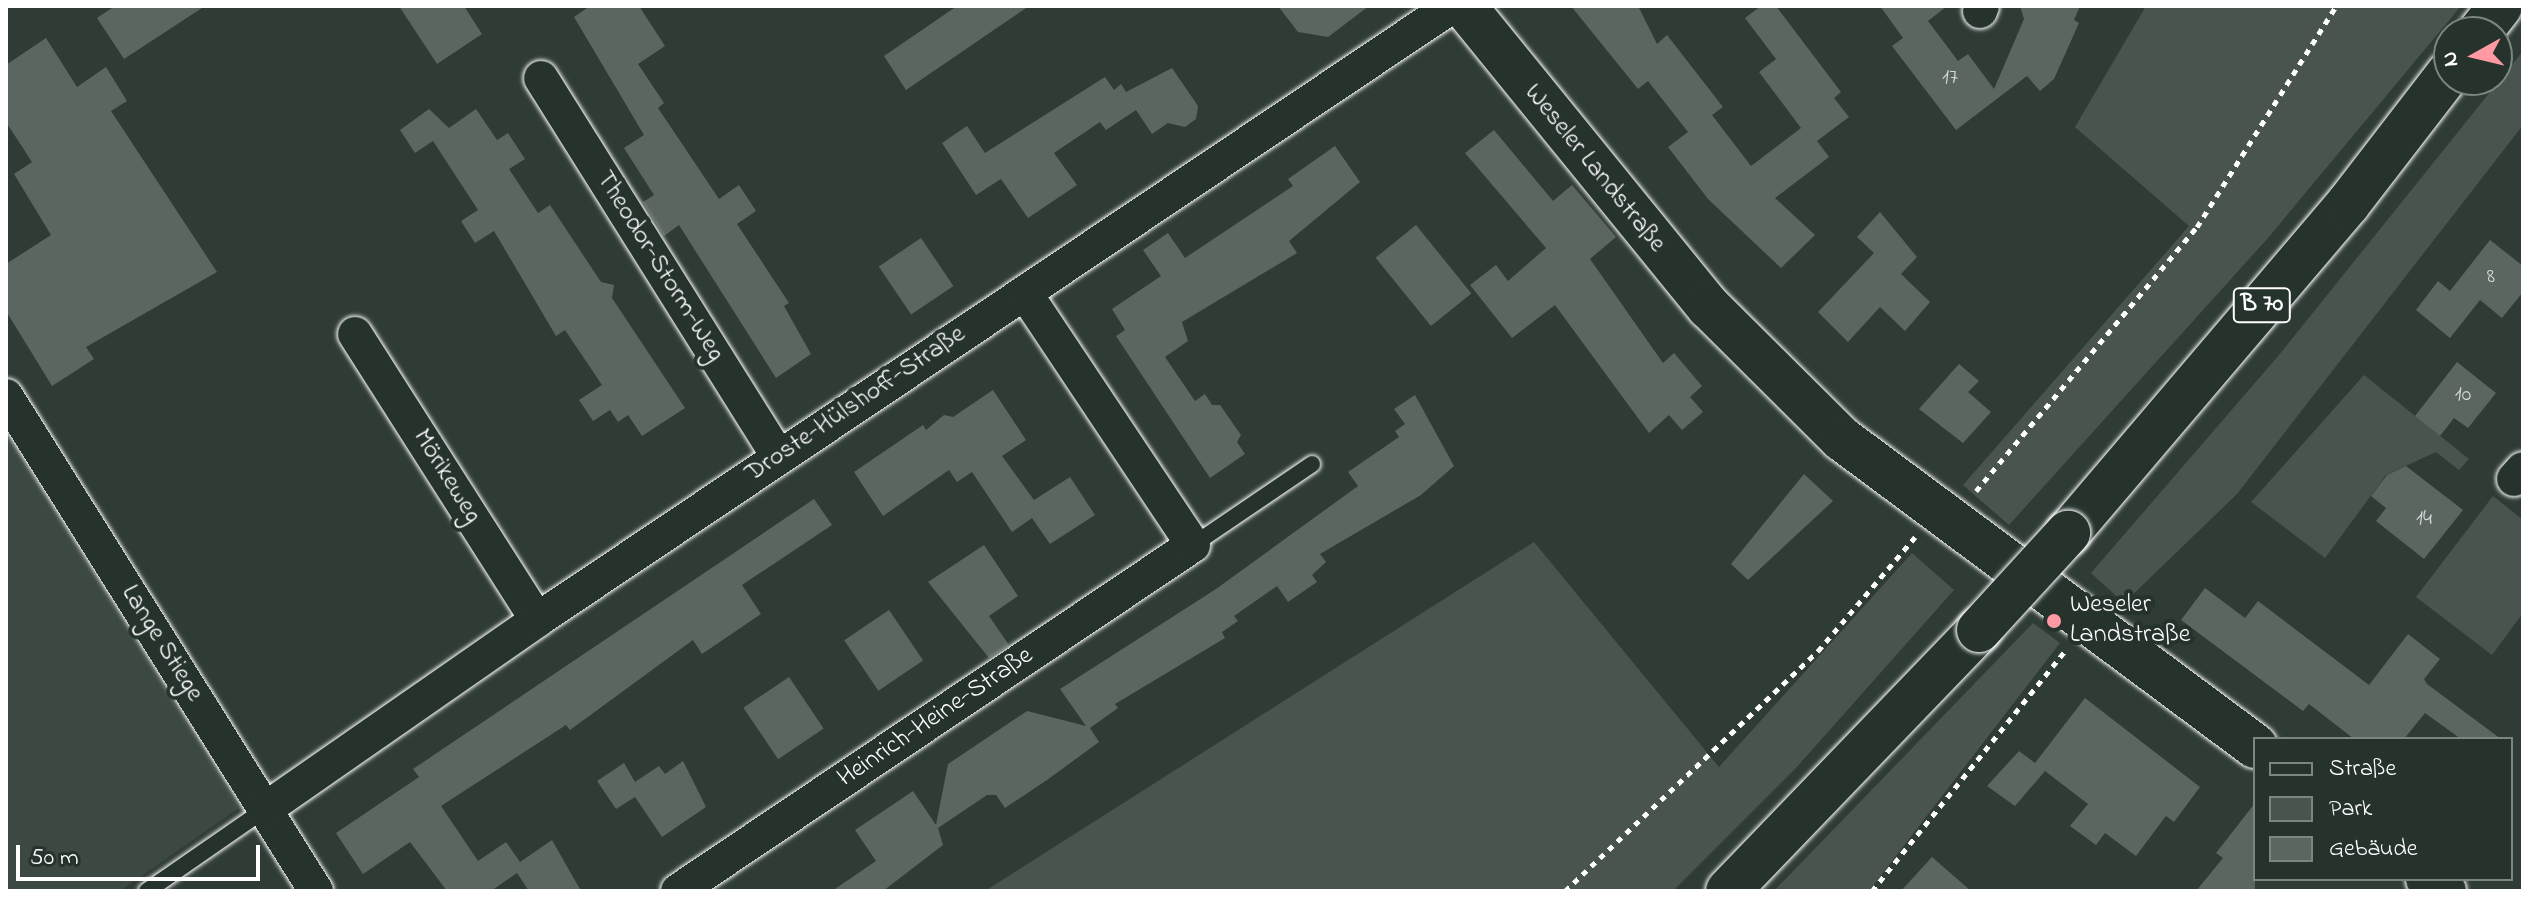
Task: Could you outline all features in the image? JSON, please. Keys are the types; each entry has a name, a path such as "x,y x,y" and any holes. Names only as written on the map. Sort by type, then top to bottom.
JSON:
{"main road":[{"name":"Weseler Landstraße","path":"1464,6 1709,307 1842,439 2079,611 2253,744"},
{"name":"B 70","path":"1728,891 2068,533 2348,204 2433,94"}],"street":[{"name":"Droste-Hülshoff-Straße","path":"264,810 778,456 1452,6"},
{"name":"Theodor-Storm-Weg","path":"541,78 778,456"},
{"path":"1025,293 1193,545"},
{"name":"Mörikeweg","path":"355,334 537,620"},
{"name":"Lange Stiege","path":"6,396 316,891"},
{"name":"Heinrich-Heine-Straße","path":"678,891 1193,545"}],"lane":[{"name":"Heinrich-Heine-Straße","path":"1193,545 1312,464"},
{"path":"147,891 264,810"}],"path":[{"path":"1565,891 1755,714 1947,516 2197,227 2336,6"},
{"path":"1872,891 2066,648 2064,633 2079,611"}],"shaded area":[{"path":"6,432 239,808 120,891 6,891"}],"green space":[{"path":"2146,6 2461,6 2453,16 2433,16 2433,40 2268,238 2009,525 1963,485 2189,226 2075,127"},
{"path":"2523,51 2523,125 2237,494 2124,603 2091,573 2279,355 2487,96 2513,96 2513,63"},
{"path":"2364,375 2469,459 2459,470 2436,452 2386,475 2325,558 2251,502"},
{"path":"2493,496 2523,520 2523,613 2492,655 2416,597"},
{"path":"1534,542 1719,767 1912,553 1954,590 1796,768 1673,891 985,891"},
{"path":"2033,623 2060,643 1869,891 1774,891"}],"building":[{"path":"115,6 205,6 124,59 97,18"},
{"path":"399,6 464,6 482,34 437,64"},
{"path":"590,6 639,6 665,46 638,64 664,103 658,108 719,199 739,185 756,211 737,224 789,303 784,306 811,354 776,378 679,225 664,236 643,202 654,195 624,148 644,135 574,17"},
{"path":"957,6 1029,6 906,90 884,56"},
{"path":"1278,6 1369,6 1328,37 1298,32"},
{"path":"1571,6 1638,6 1657,44 1667,35 1723,107 1712,115 1751,166 1801,128 1759,72 1776,59 1745,18 1761,6 1776,6 1841,92 1834,98 1849,117 1817,141 1829,157 1775,198 1815,235 1781,268 1708,199 1668,147 1688,132 1648,81 1638,89"},
{"path":"1880,6 1947,6 1928,21 1958,61 1968,54 1994,89 2024,19 2020,6 2080,6 2074,20 2079,23 2054,79 2040,91 2027,76 1956,130 1892,46 1903,38"},
{"path":"46,38 77,87 106,67 127,101 111,111 217,272 86,347 94,359 52,386 6,311 6,264 51,235 14,174 32,162 6,122 6,65"},
{"path":"1172,68 1198,106 1196,119 1185,127 1168,123 1152,134 1136,110 1106,130 1100,122 1054,153 1077,185 1028,218 1001,179 976,195 942,143 967,126 985,153 1105,77 1114,90 1121,84 1126,92"},
{"path":"429,109 449,128 476,109 497,140 508,133 525,159 509,169 538,213 550,205 601,282 614,285 612,298 685,408 642,436 628,415 618,422 610,410 593,421 579,400 602,385 565,330 556,336 494,231 475,243 461,221 478,210 433,141 415,153 400,130"},
{"path":"1494,130 1553,201 1572,185 1616,237 1590,259 1663,363 1674,353 1702,386 1690,397 1703,412 1682,430 1669,415 1649,433 1555,305 1512,338 1470,285 1496,265 1508,281 1546,248 1465,153"},
{"path":"1335,146 1360,182 1289,241 1297,253 1182,322 1188,341 1165,357 1195,401 1205,394 1212,405 1220,405 1241,435 1237,442 1245,454 1210,478 1116,336 1125,330 1112,309 1161,276 1143,250 1168,233 1185,258 1293,186 1288,179"},
{"path":"1880,212 1917,257 1901,274 1930,302 1905,331 1880,307 1848,342 1818,312 1874,253 1857,237"},
{"path":"1416,225 1471,293 1431,326 1376,258"},
{"path":"921,238 953,286 911,315 879,267"},
{"path":"2490,240 2523,266 2523,292 2502,318 2480,300 2450,338 2416,310 2438,281 2450,291"},
{"path":"2457,362 2496,393 2468,428 2454,418 2440,436 2415,416"},
{"path":"1959,364 1979,381 1968,392 1991,412 1963,443 1919,409"},
{"path":"993,390 1026,440 1002,456 1034,500 1070,477 1095,515 1050,544 1032,518 1012,532 972,472 957,482 949,470 883,516 854,472 923,425 926,430 944,415 953,417"},
{"path":"1415,395 1454,466 1421,495 1320,554 1326,562 1312,575 1317,582 1288,602 1277,586 1234,616 1238,621 1222,632 1225,638 1115,704 1118,708 1090,728 1099,742 1047,780 1005,808 996,795 987,795 938,828 943,845 883,891 832,891 876,861 855,830 913,791 936,825 948,764 1027,711 1086,726 1060,689 1216,589 1358,486 1348,472 1399,437 1395,431 1405,424 1394,409"},
{"path":"2406,466 2463,510 2424,559 2376,521 2386,508 2371,496 2387,475"},
{"path":"1804,474 1833,501 1748,580 1731,564"},
{"path":"814,499 832,525 742,585 761,614 702,654 693,640 570,730 566,725 441,806 478,861 506,842 520,862 552,840 581,891 529,891 517,873 491,891 447,891 410,842 363,874 336,833 419,777 413,769"},
{"path":"984,545 1018,596 989,616 1009,645 989,658 928,582"},
{"path":"2205,588 2245,618 2258,601 2369,685 2408,634 2440,659 2424,679 2427,684 2498,737 2458,737 2425,713 2406,737 2351,737 2309,704 2303,711 2181,620"},
{"path":"889,610 923,661 878,691 844,640"},
{"path":"789,677 824,728 778,759 743,708"},
{"path":"2085,698 2200,787 2174,822 2166,816 2136,856 2105,833 2096,845 2070,826 2088,804 2045,771 2015,806 1987,786 2019,751 2035,763"},
{"path":"683,761 706,807 662,837 635,797 616,809 597,781 624,763 635,782 659,766 665,774"},
{"path":"2253,806 2255,891 2196,891 2223,858 2216,853"},
{"path":"1932,857 1971,891 1901,891"}],"place":[{"name":"Weseler Landstraße","path":"2054,621"}]}
